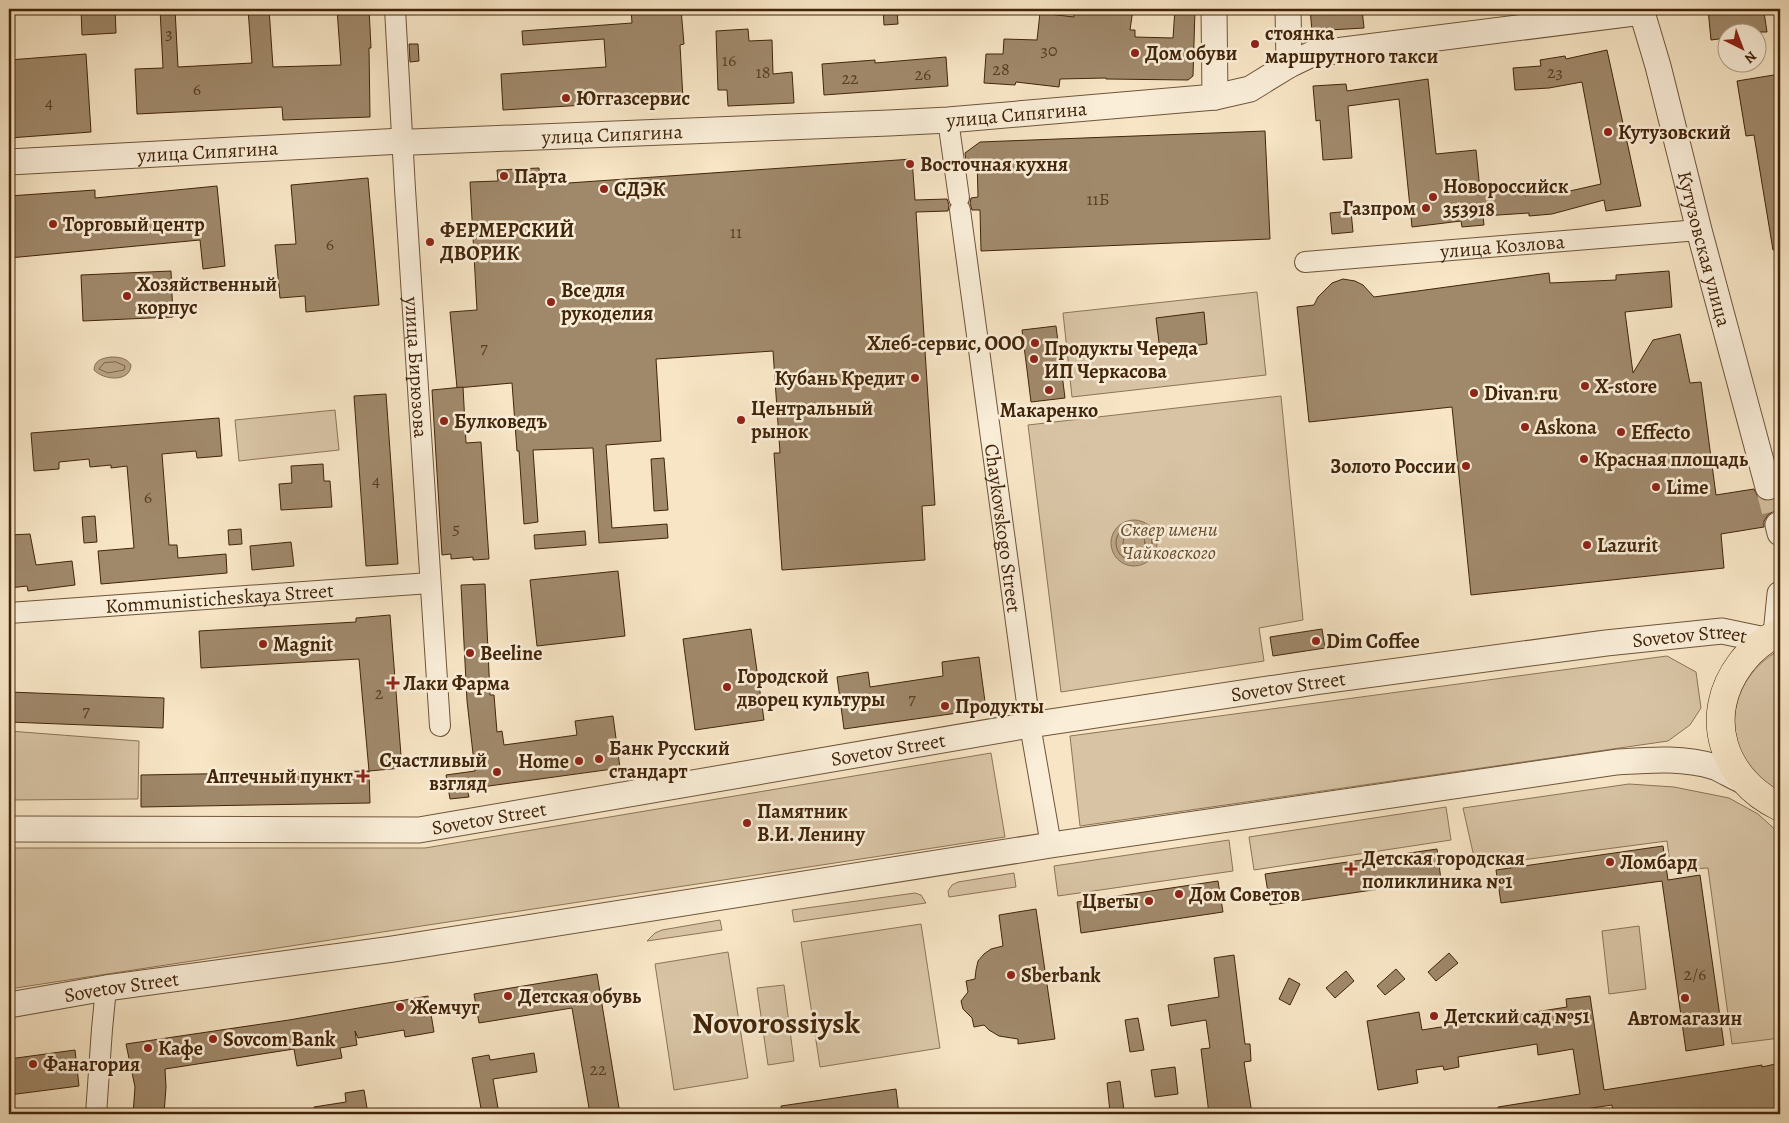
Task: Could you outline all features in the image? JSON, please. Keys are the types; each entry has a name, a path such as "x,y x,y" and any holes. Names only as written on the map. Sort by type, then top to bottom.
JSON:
{"highway":[{"path":"1774,636 1747,655 1733,673 1724,694 1721,717 1723,740 1730,762 1743,781 1775,807"}],"street":[{"name":"улица Бирюзова","path":"395,9 440,726"},
{"path":"1214,9 1215,97"},
{"path":"1288,9 1289,65 1312,54 1641,10"},
{"name":"Кутузовская улица","path":"1641,10 1658,66 1699,230 1768,487"},
{"name":"улица Сипягина","path":"9,162 402,141 948,120 1215,97 1250,89 1289,65"},
{"name":"Chaykovskogo Street","path":"948,120 1030,725 1051,845"},
{"name":"улица Козлова","path":"1304,262 1699,230"},
{"name":"Kommunisticheskaya Street","path":"9,613 430,583"},
{"path":"1774,636 1780,594"},
{"name":"Sovetov Street","path":"9,829 419,830 1030,725 1305,684 1606,643 1722,631 1774,636"},
{"name":"Sovetov Street","path":"9,1005 106,988 393,950 1051,845 1617,762 1665,759 1699,763 1716,768 1743,781"},
{"path":"96,1114 106,988"}],"green space":[{"path":"1257,292 1266,375 1072,397 1063,313"},
{"name":"Сквер имени Чайковского","path":"1281,396 1303,620 1259,628 1264,661 1061,692 1028,425"},
{"path":"335,410 339,450 239,461 235,420"},
{"path":"1780,650 1780,793 1752,772 1738,744 1735,712 1745,683 1766,659"},
{"path":"1667,656 1696,672 1701,708 1690,725 1668,741 1080,826 1070,736"},
{"path":"9,731 139,741 138,799 9,800"},
{"path":"991,753 1005,837 9,989 9,848 425,848"},
{"path":"1629,784 1674,787 1729,798 1758,814 1780,834 1780,1038 1732,1044 1708,868 1671,870 1667,841 1476,866 1463,808"},
{"path":"1446,807 1451,840 1254,870 1249,837"},
{"path":"1229,840 1233,871 1058,896 1054,866"},
{"path":"1014,873 1016,887 949,897 948,891 952,885 958,882"},
{"path":"915,893 921,895 926,903 794,922 792,910"},
{"path":"720,920 722,930 647,941 655,933 662,930"},
{"path":"921,924 940,1048 820,1067 801,942"},
{"path":"1639,926 1646,989 1609,994 1602,931"},
{"path":"728,952 748,1078 674,1090 655,964"},
{"path":"784,985 794,1061 768,1065 757,988"}],"water":[{"path":"111,357 122,358 131,365 126,375 109,378 94,370 97,362"},
{"path":"1134,520 1147,524 1153,530 1157,543 1153,556 1147,562 1134,566 1121,562 1115,556 1111,543 1115,530 1121,524"}],"building":[{"path":"81,9 115,9 116,33 82,35"},
{"path":"160,9 175,9 178,67 252,63 248,9 269,9 273,67 341,65 337,9 369,9 371,48 369,48 370,117 283,120 282,107 137,114 135,69 163,68"},
{"path":"631,9 681,9 684,44 680,45 683,99 503,110 501,74 606,67 604,39 523,45 522,31 632,23"},
{"path":"883,9 897,9 898,24 884,25"},
{"path":"1074,9 1133,9 1130,30 1135,30 1135,37 1173,38 1175,9 1195,9 1193,76 1188,80 1060,79 1059,87 1016,82 1015,85 984,83 986,54 1003,54 1004,39 1037,40 1040,13 1074,17"},
{"path":"1310,9 1362,9 1364,28 1312,31"},
{"path":"1708,9 1761,9 1764,12 1766,22 1716,22 1716,39 1711,40"},
{"path":"748,29 749,41 772,40 773,74 792,72 794,103 728,106 727,90 718,90 716,31"},
{"path":"409,44 418,44 419,61 410,62"},
{"path":"1607,50 1641,206 1606,211 1604,200 1552,214 1529,216 1529,213 1483,216 1484,225 1462,227 1461,221 1412,227 1399,99 1348,106 1352,158 1323,160 1320,120 1316,121 1313,86 1346,84 1347,91 1428,79 1436,154 1476,150 1480,190 1524,187 1525,196 1560,189 1561,193 1601,184 1582,82 1549,88 1515,90 1513,68 1541,66 1540,60 1565,56 1566,59"},
{"path":"86,54 91,132 9,138 9,60"},
{"path":"946,57 948,86 824,95 822,64 875,60 875,63"},
{"path":"1780,74 1780,250 1773,250 1754,135 1746,136 1737,81"},
{"path":"1265,131 1270,239 981,251 980,210 972,210 970,203 971,198 978,197 977,159 966,162 965,153 980,142"},
{"path":"912,159 915,200 947,199 949,205 948,211 916,212 935,505 922,506 925,560 782,570 774,453 780,453 773,351 656,359 661,441 606,445 612,528 667,524 668,538 599,543 593,448 533,450 538,522 524,524 512,383 457,388 450,312 477,310 470,182 498,181 497,170 539,168 540,185"},
{"path":"368,178 379,305 306,312 305,296 280,298 275,245 296,244 291,185"},
{"path":"217,186 225,266 203,269 200,240 9,258 9,196 95,190 95,198"},
{"path":"1351,211 1353,232 1332,234 1330,213"},
{"name":"Хозяйственный корпус","path":"171,271 173,317 83,321 81,275"},
{"name":"Красная площадь","path":"1669,271 1672,307 1625,312 1633,373 1653,340 1680,334 1690,383 1701,382 1716,495 1754,489 1758,497 1764,501 1771,501 1780,494 1780,511 1774,511 1768,515 1764,521 1764,527 1721,534 1724,568 1471,595 1452,407 1309,422 1297,307 1314,305 1318,297 1332,283 1343,279 1355,281 1363,285 1374,297 1549,273 1550,283 1616,280 1616,275"},
{"path":"1204,312 1207,344 1160,350 1156,318"},
{"path":"1056,326 1065,398 1031,402 1022,330"},
{"path":"463,387 466,443 481,442 489,559 473,560 473,557 451,559 451,554 442,555 432,390"},
{"path":"386,394 398,564 366,566 354,396"},
{"path":"219,418 222,456 197,458 196,451 162,454 169,545 177,545 178,558 226,554 227,573 101,584 98,551 134,548 127,466 111,468 111,465 90,467 89,459 59,462 59,469 34,471 31,433"},
{"path":"664,458 668,510 654,511 651,459"},
{"path":"323,464 324,481 330,481 332,507 281,510 279,484 292,483 291,466"},
{"path":"95,516 97,542 84,543 82,517"},
{"path":"241,529 242,544 229,545 228,530"},
{"path":"585,531 586,545 535,549 534,535"},
{"path":"30,534 36,565 72,561 75,585 28,591 27,586 9,588 9,535"},
{"path":"291,542 294,566 252,570 250,546"},
{"path":"618,571 625,636 537,646 530,580"},
{"path":"485,584 490,695 494,695 497,732 502,731 504,745 577,735 575,721 613,716 620,768 467,789 469,797 450,799 446,775 475,771 467,701 461,585"},
{"path":"390,615 402,768 369,771 359,659 201,668 199,631 356,622 356,618"},
{"path":"751,629 764,720 695,730 683,639"},
{"path":"1322,629 1325,648 1273,656 1270,637"},
{"path":"979,657 986,709 844,729 837,677 868,672 870,687 943,676 942,662"},
{"path":"9,692 164,698 163,728 9,722"},
{"path":"369,771 370,803 141,807 141,775"},
{"path":"1663,846 1668,880 1700,875 1724,1045 1686,1051 1662,881 1501,903 1496,870"},
{"path":"1437,849 1441,880 1270,905 1265,874"},
{"path":"1218,881 1223,912 1081,933 1077,902"},
{"name":"Sberbank","path":"1036,909 1055,1039 1018,1044 1018,1039 999,1036 984,1025 974,1027 972,1018 963,1009 961,1001 968,992 966,981 975,979 978,961 991,949 1003,946 999,915"},
{"path":"1449,953 1458,963 1436,981 1428,972"},
{"path":"1234,955 1245,1044 1250,1044 1251,1061 1244,1062 1252,1114 1209,1114 1201,1049 1210,1048 1206,1020 1171,1026 1168,1005 1219,997 1214,958"},
{"path":"1396,969 1405,979 1385,995 1377,986"},
{"path":"1346,971 1354,981 1335,998 1326,988"},
{"path":"597,974 620,1114 590,1114 572,1008 479,1023 474,994"},
{"path":"1289,978 1300,984 1290,1005 1279,999"},
{"path":"428,996 434,1032 405,1037 404,1030 358,1038 355,1031 357,1045 340,1048 342,1058 297,1066 294,1049 165,1069 164,1114 133,1114 135,1087 126,1044 289,1020"},
{"path":"1590,996 1604,1090 1780,1063 1780,1114 1613,1114 1612,1105 1552,1114 1498,1114 1498,1107 1580,1094 1573,1049 1538,1055 1537,1044 1458,1057 1459,1067 1444,1070 1443,1066 1416,1070 1418,1083 1378,1090 1367,1021 1419,1012 1422,1030 1567,1007 1566,999"},
{"path":"1138,1018 1144,1050 1130,1052 1125,1020"},
{"path":"75,1050 79,1086 9,1095 9,1059"},
{"path":"534,1053 537,1072 493,1079 499,1114 482,1114 472,1058 489,1055 490,1060"},
{"path":"1175,1067 1178,1094 1155,1097 1151,1070"},
{"path":"1120,1081 1124,1110 1110,1112 1107,1083"},
{"path":"896,1089 899,1114 782,1114 781,1106"},
{"path":"364,1090 368,1114 315,1114 314,1107 346,1102 345,1093"}],"tunnel":[{"path":"1768,487 1778,525"}],"place":[{"name":"стоянка маршрутного такси","path":"1255,44"},
{"name":"Дом обуви","path":"1135,53"},
{"name":"Юггазсервис","path":"566,98"},
{"name":"Кутузовский","path":"1608,132"},
{"name":"Восточная кухня","path":"910,164"},
{"name":"Парта","path":"504,176"},
{"name":"СДЭК","path":"604,189"},
{"name":"Новороссийск 353918","path":"1433,197"},
{"name":"Газпром","path":"1426,208"},
{"name":"Торговый центр","path":"53,224"},
{"name":"ФЕРМЕРСКИЙ ДВОРИК","path":"430,242"},
{"name":"Хозяйственный корпус","path":"127,296"},
{"name":"Все для рукоделия","path":"551,302"},
{"name":"Хлеб-сервис, ООО","path":"1035,343"},
{"name":"Продукты Череда ИП Черкасова","path":"1034,359"},
{"name":"Кубань Кредит","path":"915,378"},
{"name":"X-store","path":"1585,386"},
{"name":"Макаренко","path":"1049,390"},
{"name":"Divan.ru","path":"1474,393"},
{"name":"Центральный рынок","path":"741,420"},
{"name":"Булковедъ","path":"444,421"},
{"name":"Askona","path":"1525,427"},
{"name":"Effecto","path":"1621,432"},
{"name":"Красная площадь","path":"1584,459"},
{"name":"Золото России","path":"1466,466"},
{"name":"Lime","path":"1656,487"},
{"name":"Lazurit","path":"1587,545"},
{"name":"Dim Coffee","path":"1316,641"},
{"name":"Magnit","path":"263,644"},
{"name":"Beeline","path":"470,653"},
{"name":"Лаки Фарма","path":"393,683"},
{"name":"Городской дворец культуры","path":"727,687"},
{"name":"Продукты","path":"945,706"},
{"name":"Банк Русский стандарт","path":"599,759"},
{"name":"Home","path":"579,761"},
{"name":"Счастливый взгляд","path":"497,772"},
{"name":"Аптечный пункт","path":"363,776"},
{"name":"Памятник В.И. Ленину","path":"747,823"},
{"name":"Ломбард","path":"1610,862"},
{"name":"Детская городская поликлиника №1","path":"1351,869"},
{"name":"Дом Советов","path":"1179,894"},
{"name":"Цветы","path":"1149,901"},
{"name":"Sberbank","path":"1011,975"},
{"name":"Детская обувь","path":"508,996"},
{"name":"Автомагазин","path":"1685,998"},
{"name":"Жемчуг","path":"400,1007"},
{"name":"Детский сад №51","path":"1434,1016"},
{"name":"Sovcom Bank","path":"213,1039"},
{"name":"Кафе","path":"148,1048"},
{"name":"Фанагория","path":"33,1064"}],"district":[{"name":"Novorossiysk","path":"776,1023"}]}
